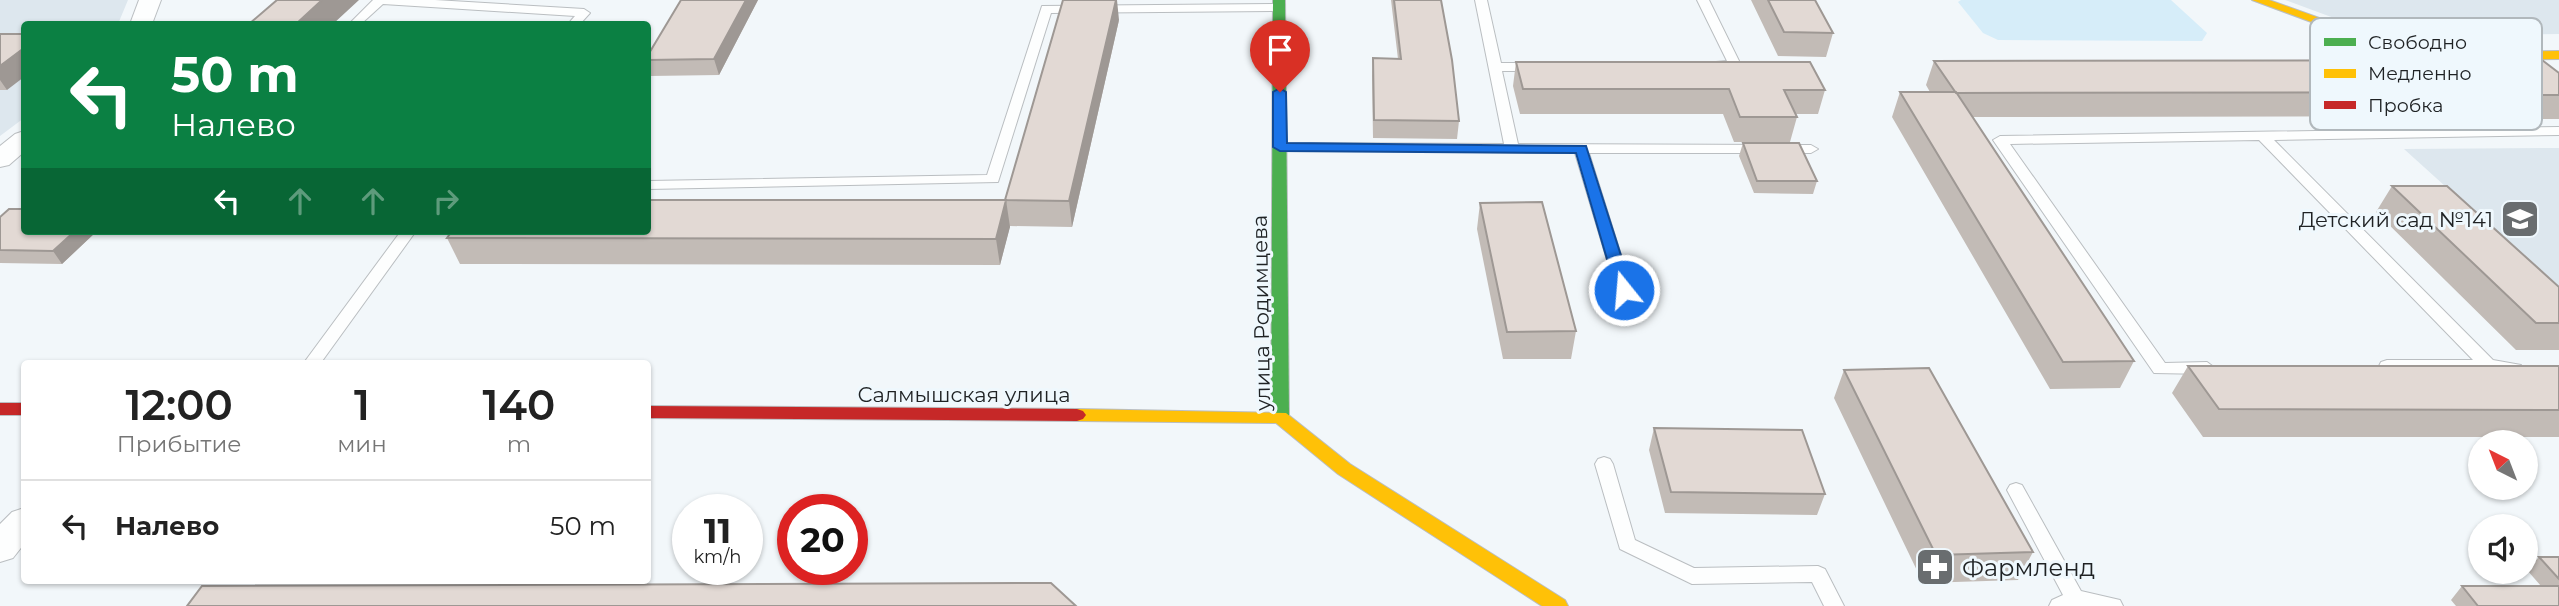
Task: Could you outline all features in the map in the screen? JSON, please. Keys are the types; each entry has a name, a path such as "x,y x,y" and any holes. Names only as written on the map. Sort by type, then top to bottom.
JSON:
{"street":[{"path":"142,21 150,0"},
{"path":"2258,0 2310,19"},
{"name":"улица Родимцева","path":"1279,4 1280,417 1344,469 1558,606"},
{"path":"0,159 21,142"},
{"path":"0,409 21,409"},
{"name":"Салмышская улица","path":"651,412 1280,417"},
{"path":"0,548 21,524"}],"lane":[{"path":"358,21 380,0 508,5 584,13 577,21"},
{"path":"1481,0 1512,148"},
{"path":"1703,0 1735,65 1709,66"},
{"path":"651,185 993,179 1042,4 1279,4"},
{"path":"1494,68 1548,67"},
{"path":"2228,368 2160,369 2000,140 2559,131"},
{"path":"2263,136 2488,365"},
{"path":"1280,147 1811,149"},
{"path":"1581,149 1624,290"},
{"path":"314,360 406,235"},
{"path":"2365,367 2488,365 2535,373"},
{"path":"1604,464 1627,544 1692,576 1818,574 1834,606"},
{"path":"2016,490 2067,602 2113,606"}],"shaded area":[{"path":"0,0 128,0 119,21 21,21 21,120 0,136"},
{"path":"2171,0 2207,33 2202,41 1998,40 1983,33 1958,2"},
{"path":"2285,0 2559,0 2559,34 2542,34 2542,18 2334,18"},
{"name":"Детский сад №141","path":"2559,148 2559,289 2404,149"}],"building":[{"path":"277,0 322,0 299,21 252,21"},
{"path":"681,0 746,0 714,59 651,60 651,50"},
{"path":"1063,0 1116,0 1069,201 1005,200"},
{"path":"1394,0 1441,0 1459,121 1374,120 1373,58 1401,59"},
{"path":"1768,0 1815,0 1833,33 1784,32"},
{"path":"0,34 21,34 21,50 0,66"},
{"path":"2310,60 2310,92 1956,93 1934,61"},
{"path":"2542,60 2559,73 2559,95 2542,95"},
{"path":"1516,62 1810,62 1825,90 1784,90 1797,117 1740,117 1729,89 1523,89"},
{"path":"1900,92 1956,92 2134,361 2063,362"},
{"path":"1743,143 1799,143 1817,181 1757,181"},
{"path":"2392,186 2447,186 2559,287 2559,323 2536,323"},
{"path":"651,200 1006,200 996,239 447,238 449,235 651,235"},
{"path":"1542,202 1576,331 1507,332 1480,203"},
{"path":"9,209 21,209 21,235 71,235 53,251 0,250 0,217"},
{"path":"2188,366 2559,366 2559,410 2219,409"},
{"path":"1929,368 2033,552 1936,555 1844,370"},
{"path":"1654,428 1802,430 1825,494 1671,492"},
{"path":"2539,557 2559,557 2559,579"},
{"path":"1051,583 1076,606 187,606 202,586"},
{"path":"2462,586 2559,586 2559,606 2478,606"}],"traffic: fast":[{"path":"1279,0 1280,417"}],"traffic: slow":[{"path":"2258,0 2310,19"},
{"path":"2542,55 2559,55"},
{"path":"1077,415 1280,417"},
{"path":"1280,417 1344,469 1558,606"}],"traffic: jam":[{"path":"0,409 21,409"},
{"path":"651,412 1077,415"}],"place":[{"name":"Детский сад №141","path":"2520,219"},
{"name":"Фармленд","path":"1935,567"}],"route":[{"path":"1280,92 1280,147 1581,149 1624,290"}]}
